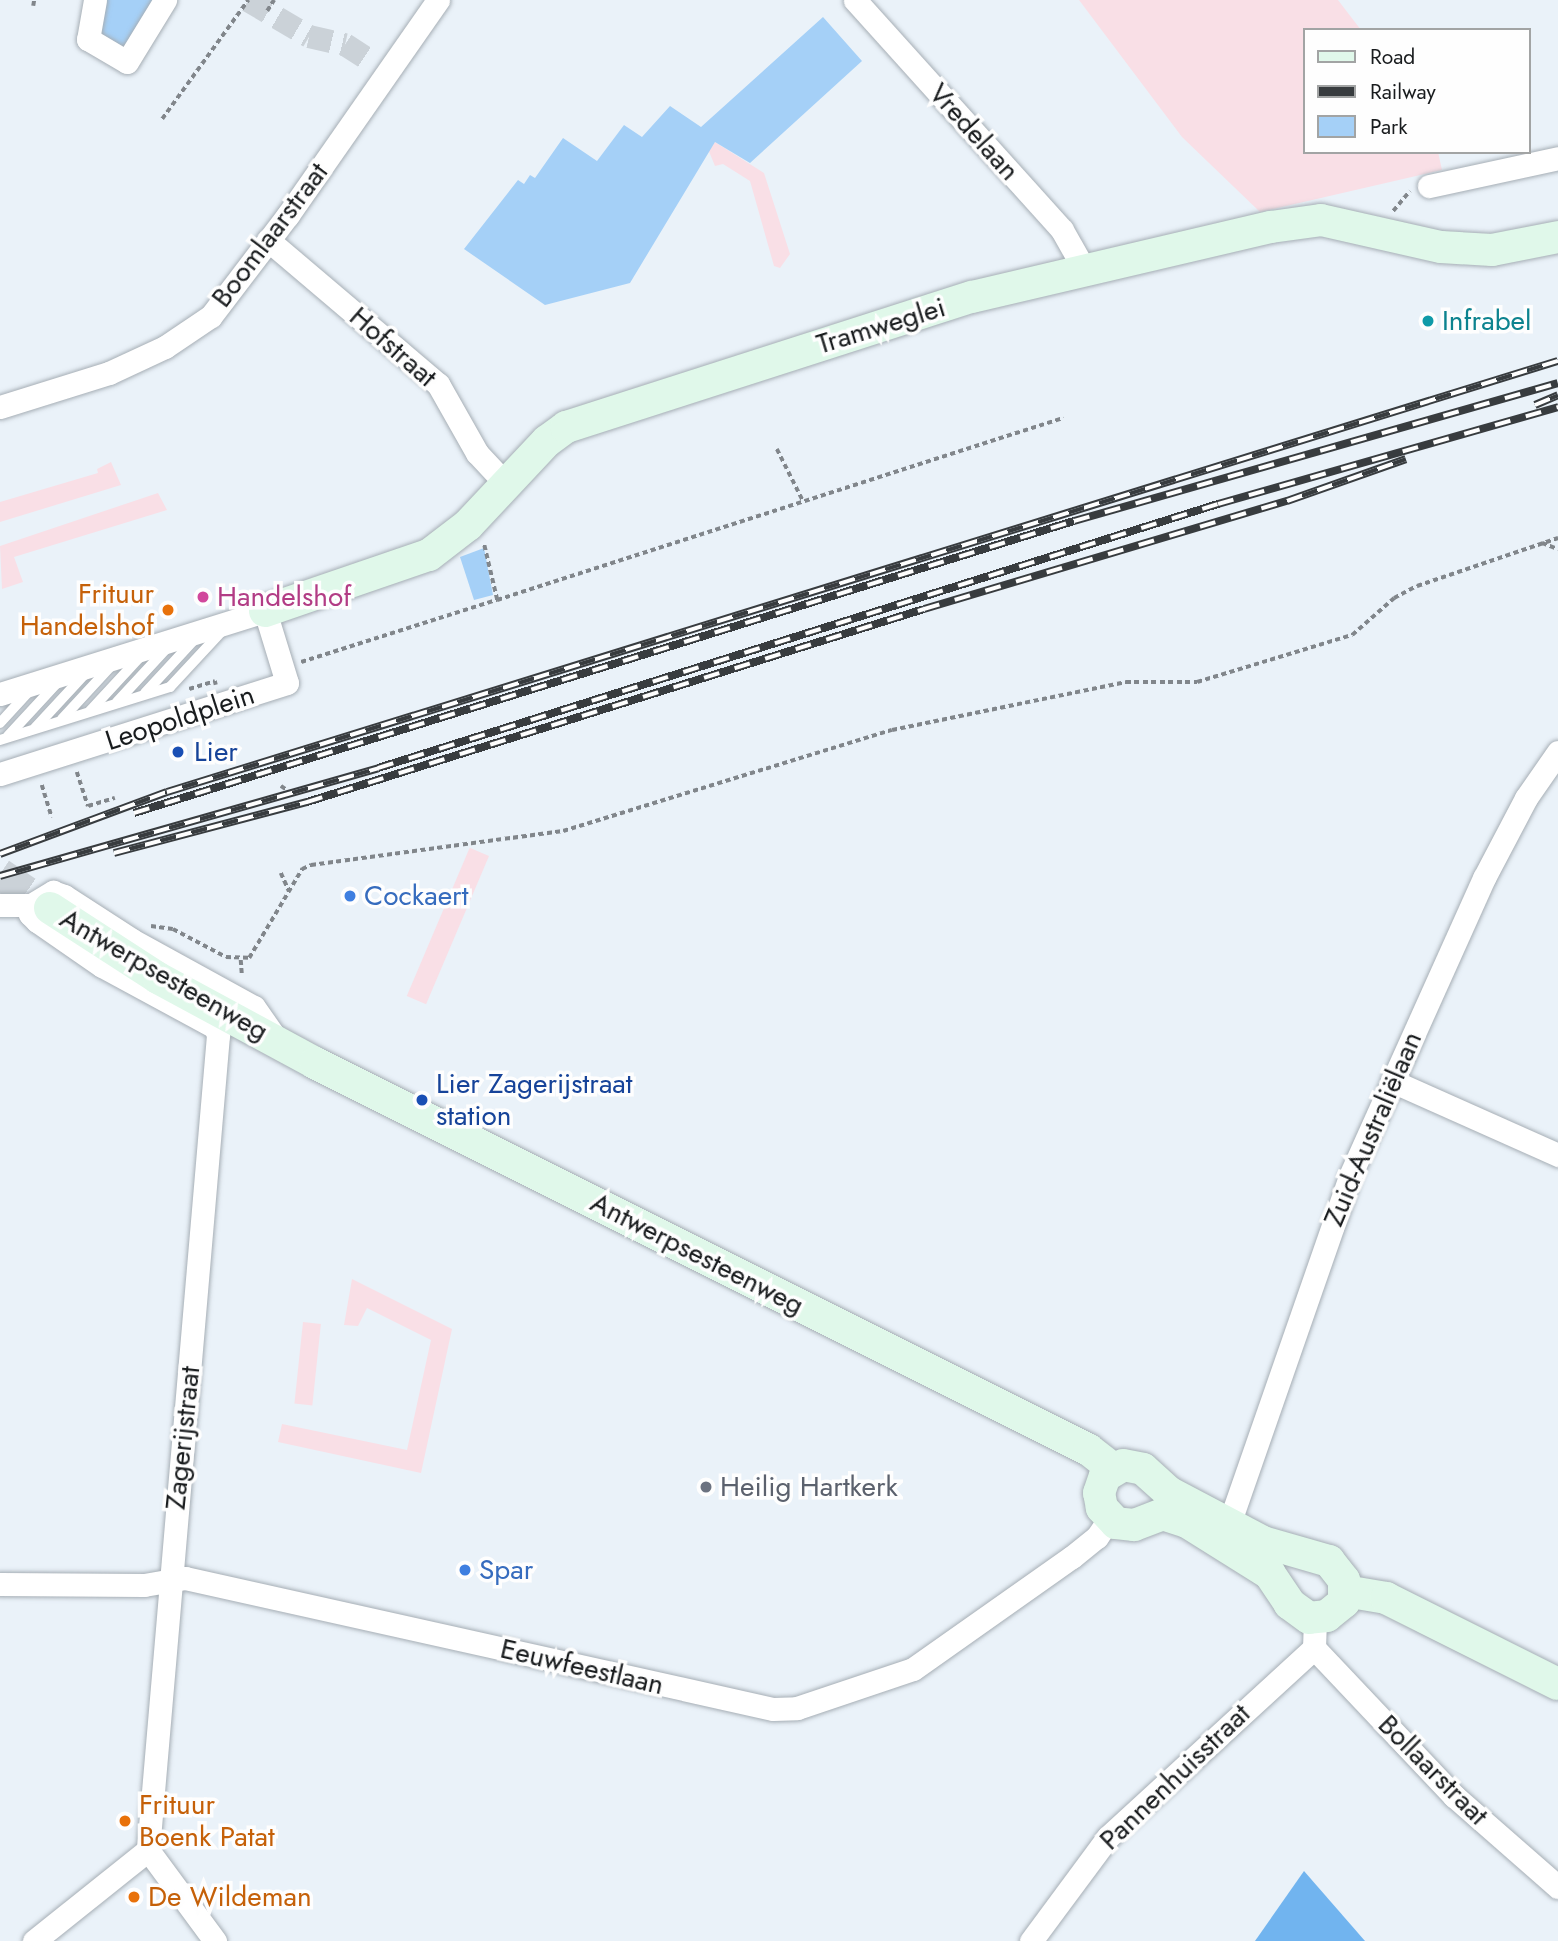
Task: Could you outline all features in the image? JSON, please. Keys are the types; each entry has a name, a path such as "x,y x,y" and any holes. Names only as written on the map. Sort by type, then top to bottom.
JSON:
{"street":[{"path":"95,0 88,39 127,62 165,0"},
{"name":"Boomlaarstraat","path":"0,407 109,373 165,347 211,316 268,240 380,68 438,0"},
{"name":"Vredelaan","path":"855,0 1062,229 1084,269"},
{"path":"1429,186 1558,158"},
{"name":"Tramweglei","path":"265,611 429,555 468,525 547,441 566,427 962,300 1084,269 1280,225 1321,220 1389,223 1441,247 1492,250 1558,237"},
{"name":"Hofstraat","path":"268,240 438,384 477,453 495,472"},
{"path":"4,695 65,673 265,611"},
{"name":"Leopoldplein","path":"0,774 285,676 265,611"},
{"name":"Zuid-Australiëlaan","path":"1228,1524 1336,1213 1392,1082 1504,836 1558,752"},
{"name":"Antwerpsesteenweg","path":"24,905 44,894 64,896 139,934 230,995 254,1007 278,1041"},
{"name":"Antwerpsesteenweg","path":"24,905 37,921 102,966 215,1027"},
{"name":"Antwerpsesteenweg","path":"24,905 278,1041 1089,1451 1113,1469 1143,1469 1170,1493 1228,1524 1291,1554 1329,1561 1341,1572 1345,1591"},
{"name":"Zagerijstraat","path":"148,1850 182,1420 190,1385 215,1027"},
{"path":"1392,1082 1558,1154"},
{"path":"1113,1469 1099,1493 1099,1504 1110,1518 1134,1525 1163,1514 1187,1522 1270,1574 1315,1633 1340,1607 1345,1591 1386,1598 1557,1680"},
{"name":"Eeuwfeestlaan","path":"0,1584 144,1585 169,1580 237,1590 773,1709 797,1709 913,1669 1092,1542 1110,1518"},
{"name":"Bollaarstraat","path":"1315,1633 1454,1796 1558,1887"},
{"name":"Pannenhuisstraat","path":"1031,1941 1108,1837 1315,1633"},
{"path":"34,1941 148,1850 215,1941"}],"lane":[{"path":"3,739 170,687 230,623"},
{"path":"143,696 202,631"},
{"path":"115,704 175,639"},
{"path":"88,713 148,648"},
{"path":"61,721 120,657"},
{"path":"33,730 93,665"},
{"path":"3,739 65,673"},
{"path":"0,723 38,682"}],"path":[{"path":"33,6 34,0"},
{"path":"162,119 248,0"},
{"path":"267,11 274,0"},
{"path":"1389,223 1407,191 1429,186"},
{"path":"285,676 497,600 1063,418"},
{"path":"777,449 803,501"},
{"path":"468,525 483,541 497,600"},
{"path":"139,934 173,929 226,957 241,960 256,953 302,869 311,865 563,831 892,730 1135,681 1196,682 1352,635 1394,598 1417,586 1558,538"},
{"path":"1542,542 1558,549"},
{"path":"76,767 88,806 115,798"},
{"path":"42,785 52,818"},
{"path":"281,786 287,790"},
{"path":"281,873 289,891"}],"shaded area":[{"path":"1079,0 1338,0 1359,28 1302,28 1302,154 1438,154 1442,170 1260,212 1182,137"},
{"path":"715,142 764,173 790,254 780,268 774,266 750,181 723,164 715,166 708,149"},
{"path":"111,462 121,485 0,522 0,502 98,473 97,469"},
{"path":"158,493 167,510 14,557 23,582 2,589 0,546"},
{"path":"470,848 489,856 426,1004 407,996"},
{"path":"352,1279 452,1329 421,1473 278,1442 282,1424 407,1450 431,1340 367,1308 358,1326 344,1325"},
{"path":"303,1322 321,1324 312,1405 294,1404"},
{"path":"1304,1871 1365,1941 1255,1941"}],"green space":[{"path":"102,0 157,0 124,53 96,37"},
{"path":"823,17 862,61 750,163 715,142 630,283 545,305 464,249 518,180 524,184 530,175 535,178 563,138 597,161 624,125 642,137 670,106 701,127"},
{"path":"484,548 493,595 474,600 460,557"}],"tunnel":[{"path":"248,0 309,36 345,44 373,62"},
{"path":"0,874 50,908"}],"railway":[{"path":"0,854 167,792 1558,361"},
{"path":"134,813 1074,521 1558,383"},
{"path":"1535,405 1558,395"},
{"path":"0,876 378,768 1218,504 1558,407"},
{"path":"114,853 307,802 924,609 1287,501 1406,459"}],"place":[{"name":"Infrabel","path":"1428,321"},
{"name":"Handelshof","path":"203,597"},
{"name":"Frituur Handelshof","path":"168,610"},
{"name":"Lier","path":"178,752"},
{"name":"Cockaert","path":"350,896"},
{"name":"Lier Zagerijstraat station","path":"422,1100"},
{"name":"Heilig Hartkerk","path":"706,1487"},
{"name":"Spar","path":"465,1570"},
{"name":"Frituur Boenk Patat","path":"125,1821"},
{"name":"De Wildeman","path":"134,1897"}]}
